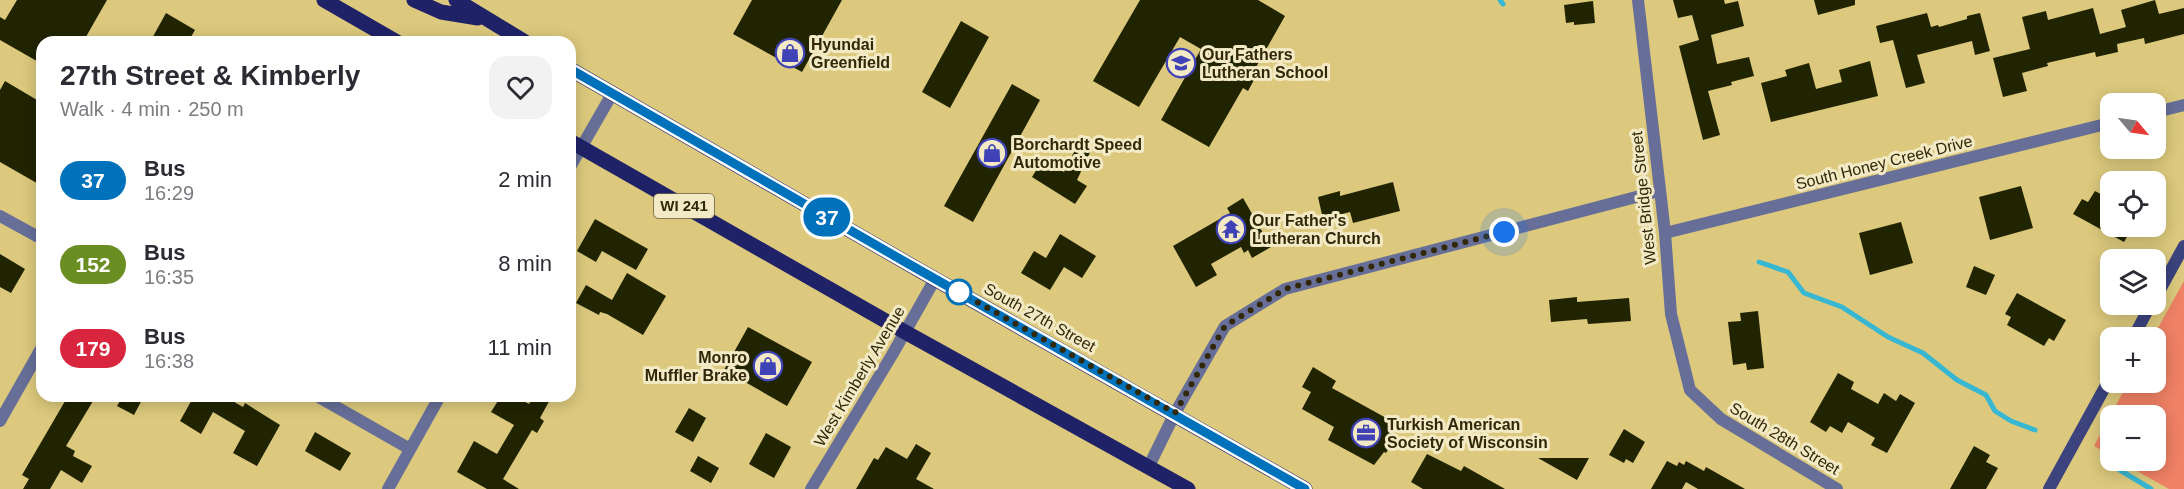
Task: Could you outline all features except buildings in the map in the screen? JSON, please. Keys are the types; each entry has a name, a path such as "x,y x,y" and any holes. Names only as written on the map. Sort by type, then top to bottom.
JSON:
{"main road":[{"path":"324,0 387,36"},
{"path":"414,0 441,12 487,19"},
{"path":"456,0 515,36"},
{"name":"South 27th Street","path":"576,73 1305,489"},
{"name":"WI 241","path":"576,144 905,332 1188,489"}],"street":[{"name":"West Bridge Street","path":"1638,0 1665,233 1671,314 1690,390"},
{"path":"576,144 612,94"},
{"path":"2166,110 2184,105"},
{"name":"South Honey Creek Drive","path":"1665,233 2100,125"},
{"path":"1149,466 1175,413 1225,326 1285,289 1659,191"},
{"path":"0,216 36,236"},
{"path":"2166,279 2184,246"},
{"name":"West Kimberly Avenue","path":"811,489 935,279"},
{"path":"0,421 36,358"},
{"name":"South 28th Street","path":"1690,390 1720,420 1837,489"},
{"path":"2049,489 2102,393"},
{"path":"328,402 410,449"},
{"path":"388,489 437,402"}],"shaded area":[{"path":"2184,281 2184,489 2169,489 2137,471 2166,471 2166,405 2116,405 2123,393 2166,393 2166,327 2159,327"},
{"path":"2100,435 2100,449 2094,446"}],"waterway":[{"path":"1500,0 1503,4"},
{"path":"1759,262 1788,272 1804,293 1842,307 1888,337 1923,353 1957,380 1986,395 1995,411 2011,421 2035,430"},
{"path":"2121,471 2151,489"}],"bus line":[{"name":"37","path":"576,73 1305,489"}],"place":[{"name":"Hyundai Greenfield","path":"790,53"},
{"name":"Our Fathers Lutheran School","path":"1181,63"},
{"name":"Borchardt Speed Automotive","path":"992,153"},
{"name":"Our Father's Lutheran Church","path":"1231,229"},
{"name":"Monro Muffler Brake","path":"768,366"},
{"name":"Turkish American Society of Wisconsin","path":"1366,433"}],"route":[{"path":"959,292 1175,413 1225,326 1285,289 1504,232"}]}
